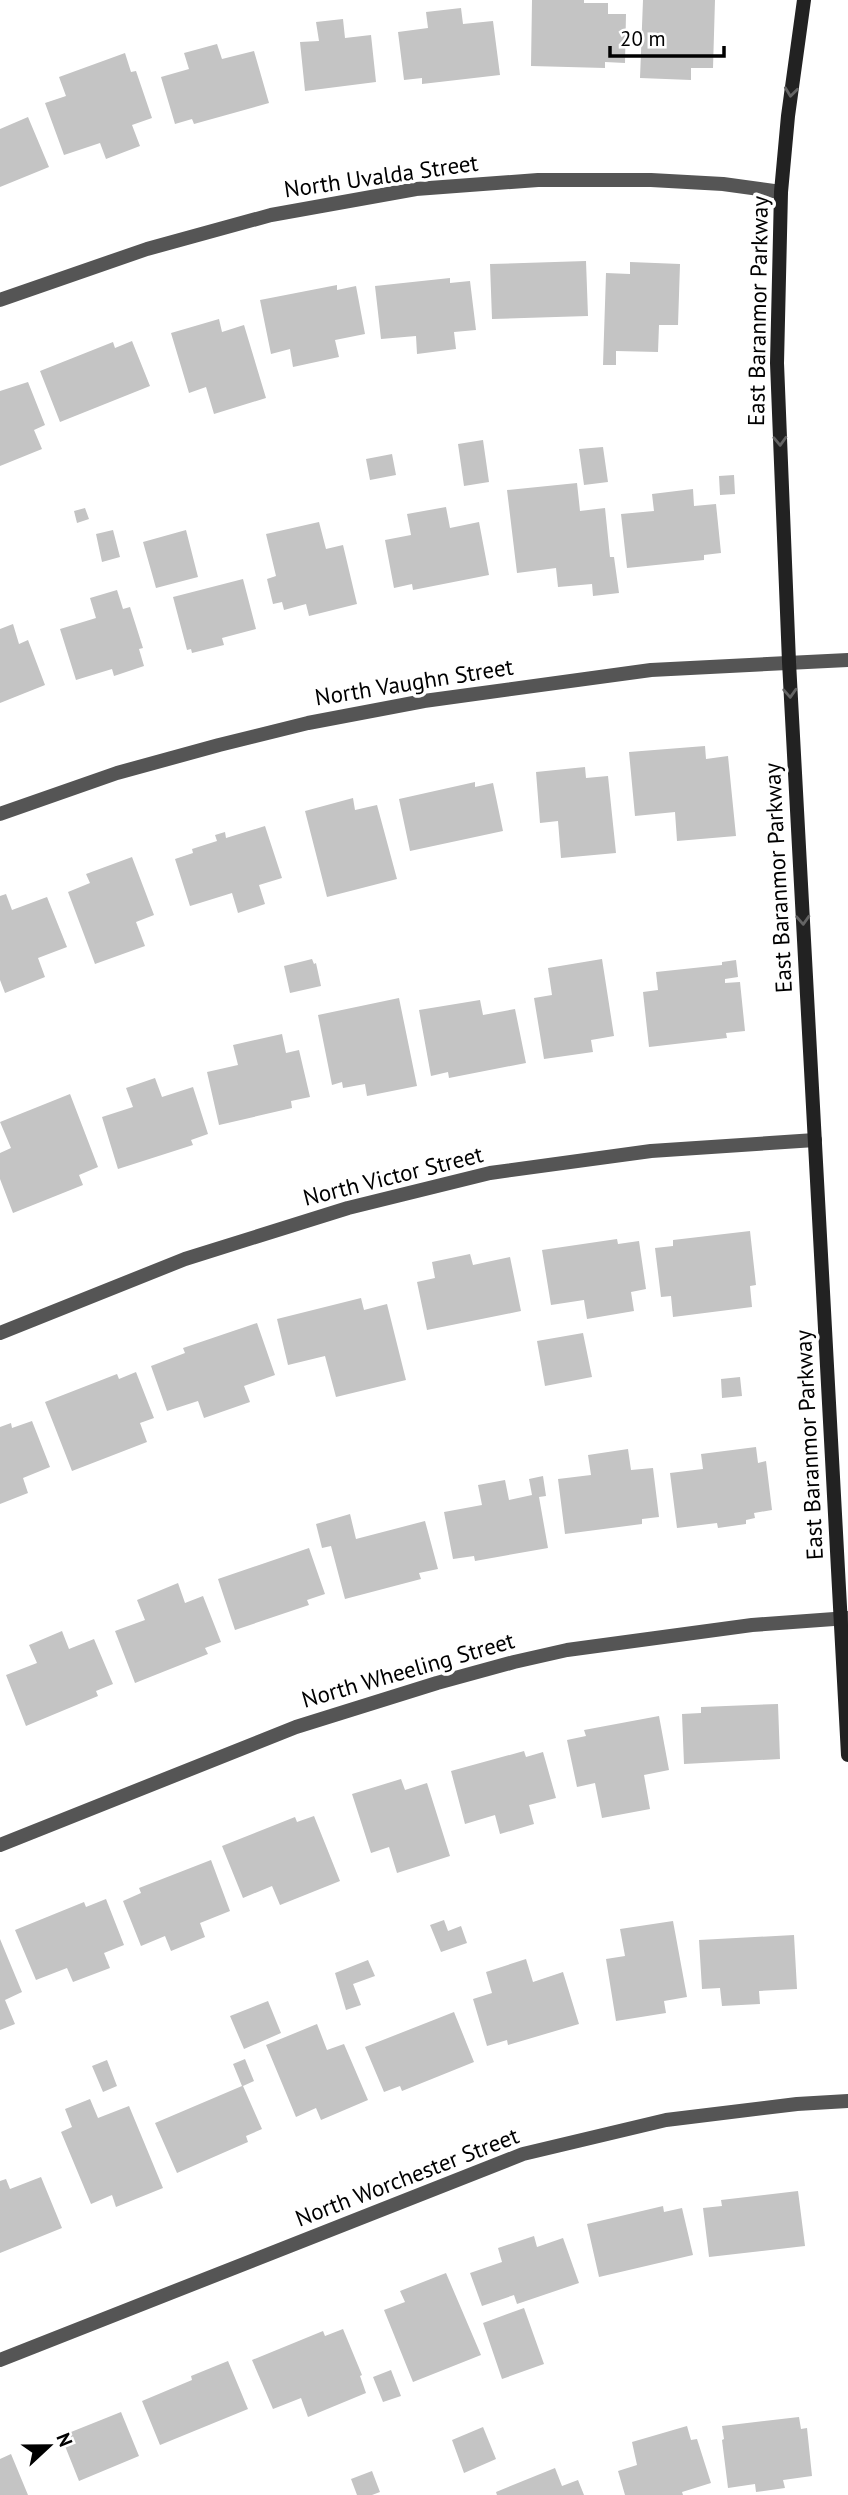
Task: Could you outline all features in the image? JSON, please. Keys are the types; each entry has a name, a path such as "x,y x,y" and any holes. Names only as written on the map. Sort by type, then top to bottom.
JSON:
{"street":[{"name":"East Baranmor Parkway","path":"804,0 788,116 782,192 777,363 789,663 845,1618 848,1755"},
{"name":"North Uvalda Street","path":"0,300 147,248 271,215 416,189 538,180 651,180 723,184 782,192"},
{"name":"North Vaughn Street","path":"0,814 117,773 219,745 308,723 411,703 651,670 848,660"},
{"name":"North Victor Street","path":"0,1333 185,1259 348,1208 490,1173 651,1151 815,1140"},
{"name":"North Wheeling Street","path":"0,1845 296,1727 514,1662 566,1650 752,1625 845,1618"},
{"name":"North Worchester Street","path":"0,2360 523,2154 666,2120 797,2104 848,2101"}],"building":[{"path":"532,0 608,3 608,14 626,14 625,63 605,62 605,68 531,66"},
{"path":"643,0 715,0 713,68 691,68 691,80 640,78"},
{"path":"461,8 463,24 493,21 500,75 422,84 422,78 404,80 398,32 428,28 426,12"},
{"path":"343,19 345,38 371,35 376,82 305,91 300,42 319,41 316,22"},
{"path":"217,44 222,59 254,51 269,103 194,124 192,119 175,124 161,77 189,69 184,53"},
{"path":"125,53 131,72 136,71 152,118 132,125 140,146 106,159 100,143 64,155 45,103 66,96 59,77"},
{"path":"28,117 49,167 0,187 0,129"},
{"path":"586,261 588,316 492,319 490,264"},
{"path":"630,262 680,264 678,325 659,325 658,352 616,351 616,365 603,365 606,273 630,274"},
{"path":"450,278 450,283 470,281 476,330 454,332 456,349 417,354 416,336 381,339 375,286"},
{"path":"337,285 337,290 356,286 365,334 335,340 339,357 293,367 290,349 271,354 260,300"},
{"path":"219,319 222,332 244,325 266,398 214,414 206,387 189,393 171,333"},
{"path":"132,341 150,386 60,422 40,371 113,342 115,348"},
{"path":"28,382 45,425 34,430 42,449 0,466 0,391"},
{"path":"483,440 489,482 464,486 458,444"},
{"path":"603,447 608,482 584,485 579,449"},
{"path":"392,454 396,475 370,480 366,459"},
{"path":"734,475 735,494 720,495 719,476"},
{"path":"577,483 580,511 605,508 610,557 614,557 619,593 593,596 592,584 558,587 556,568 517,573 507,490"},
{"path":"693,489 694,506 716,504 721,553 704,555 704,560 627,568 621,514 654,511 652,494"},
{"path":"446,507 450,528 479,522 489,575 413,590 412,584 394,588 385,540 411,535 407,514"},
{"path":"85,508 89,519 77,523 74,511"},
{"path":"319,522 326,549 343,545 357,604 309,616 306,604 284,610 282,602 273,604 267,579 276,576 266,534"},
{"path":"113,530 120,557 102,562 96,534"},
{"path":"186,530 198,577 156,588 143,542"},
{"path":"243,579 256,629 222,638 224,645 192,653 191,649 187,650 173,597"},
{"path":"117,590 123,609 130,607 143,648 139,649 144,666 114,676 112,669 76,680 60,629 96,618 90,598"},
{"path":"13,624 19,644 28,640 45,685 0,703 0,629"},
{"path":"705,746 706,759 728,756 736,836 677,841 675,812 635,816 629,752"},
{"path":"585,767 586,778 608,776 616,853 561,858 558,821 540,823 536,772"},
{"path":"475,782 475,787 493,783 503,831 410,851 399,799"},
{"path":"353,798 355,810 377,805 397,879 327,897 305,811"},
{"path":"265,826 282,878 259,885 265,904 238,913 232,893 190,906 175,859 193,853 192,849 217,841 215,835 225,832 226,838"},
{"path":"132,857 154,915 136,922 145,946 95,964 68,892 90,883 86,874"},
{"path":"6,894 12,910 47,897 67,947 38,958 45,977 5,993 0,980 0,896"},
{"path":"312,959 314,964 316,963 321,986 290,993 284,966"},
{"path":"602,959 614,1036 591,1040 593,1052 544,1059 534,998 552,995 548,968"},
{"path":"736,960 738,977 725,979 725,983 740,982 745,1031 726,1033 727,1038 649,1047 643,992 658,990 656,972 722,965 722,962"},
{"path":"399,998 417,1086 367,1096 365,1084 343,1088 342,1082 332,1085 318,1015"},
{"path":"480,1000 483,1015 515,1009 526,1063 449,1078 448,1072 431,1076 419,1010"},
{"path":"282,1034 286,1053 299,1050 310,1097 291,1101 292,1108 219,1125 207,1072 238,1065 233,1045"},
{"path":"155,1078 162,1097 193,1087 208,1134 191,1140 193,1145 118,1169 102,1117 133,1107 126,1088"},
{"path":"70,1094 98,1167 79,1175 83,1185 13,1213 0,1179 0,1153 11,1148 0,1122"},
{"path":"750,1231 756,1285 750,1286 752,1307 673,1317 671,1296 661,1297 655,1248 673,1246 673,1240"},
{"path":"617,1239 618,1244 639,1241 646,1289 631,1292 634,1311 587,1319 584,1300 551,1305 542,1250"},
{"path":"470,1254 473,1265 510,1257 521,1311 427,1330 417,1282 435,1278 432,1262"},
{"path":"361,1298 364,1310 387,1304 406,1380 336,1397 325,1356 288,1365 277,1319"},
{"path":"257,1323 275,1375 244,1386 250,1402 204,1418 198,1401 167,1411 151,1366 185,1353 183,1348"},
{"path":"583,1333 592,1377 545,1386 537,1341"},
{"path":"136,1372 154,1418 140,1423 147,1442 72,1471 45,1402 117,1374 119,1379"},
{"path":"740,1377 742,1396 722,1398 721,1379"},
{"path":"32,1421 50,1467 23,1478 28,1493 0,1504 0,1427 11,1423 12,1428"},
{"path":"756,1447 758,1463 766,1461 772,1510 754,1513 755,1518 746,1520 746,1524 718,1528 717,1523 677,1528 670,1473 703,1469 701,1454"},
{"path":"628,1449 631,1470 653,1468 659,1517 642,1519 642,1524 565,1534 558,1479 591,1475 588,1455"},
{"path":"543,1476 546,1496 539,1497 548,1548 475,1561 474,1556 453,1559 444,1512 482,1505 478,1485 505,1480 509,1500 532,1495 529,1479"},
{"path":"350,1514 356,1539 425,1521 438,1569 419,1573 421,1579 345,1599 331,1546 322,1548 316,1524"},
{"path":"309,1548 325,1594 307,1600 309,1605 235,1630 218,1579"},
{"path":"178,1583 185,1603 203,1596 221,1642 205,1648 208,1654 135,1683 115,1631 145,1620 137,1600"},
{"path":"62,1631 69,1649 94,1639 113,1684 96,1691 98,1696 26,1726 6,1675 37,1663 29,1645"},
{"path":"778,1704 780,1759 684,1764 682,1714 701,1713 701,1707"},
{"path":"659,1716 669,1770 644,1775 650,1809 602,1818 595,1783 577,1787 567,1740 586,1736 584,1730"},
{"path":"524,1751 526,1757 543,1752 556,1798 529,1805 534,1824 500,1834 495,1815 465,1824 451,1771"},
{"path":"401,1779 405,1790 427,1783 450,1856 397,1873 389,1847 371,1853 352,1794"},
{"path":"314,1816 340,1881 280,1905 272,1886 243,1898 222,1846 295,1817 297,1822"},
{"path":"211,1860 230,1911 200,1923 205,1937 171,1951 165,1936 141,1946 123,1901 141,1893 139,1888"},
{"path":"106,1899 124,1945 104,1953 110,1968 73,1982 67,1968 36,1980 15,1930 84,1902 86,1907"},
{"path":"444,1920 448,1931 461,1926 467,1943 441,1952 430,1925"},
{"path":"673,1921 687,1997 664,2001 666,2013 616,2021 606,1959 625,1956 620,1929"},
{"path":"794,1935 797,1989 759,1991 760,2004 722,2006 720,1988 702,1989 699,1940"},
{"path":"0,1939 22,1992 5,2000 15,2024 0,2030"},
{"path":"526,1959 533,1982 563,1972 579,2024 508,2045 507,2040 487,2046 473,1999 492,1993 486,1972"},
{"path":"368,1960 375,1976 353,1984 361,2005 346,2010 335,1973"},
{"path":"268,2001 281,2033 244,2049 230,2016"},
{"path":"454,2012 474,2062 402,2091 400,2086 384,2092 365,2047"},
{"path":"317,2024 327,2050 344,2044 368,2100 321,2120 316,2108 296,2117 266,2045"},
{"path":"245,2059 254,2081 243,2086 262,2129 246,2136 248,2142 177,2173 155,2123 242,2086 233,2064"},
{"path":"107,2060 117,2086 103,2092 92,2066"},
{"path":"90,2099 98,2118 129,2106 163,2188 116,2207 112,2195 91,2204 61,2132 72,2127 65,2109"},
{"path":"41,2177 62,2228 0,2253 0,2181 6,2179 10,2189"},
{"path":"798,2191 805,2246 709,2257 703,2208 722,2206 721,2200"},
{"path":"663,2206 664,2212 682,2208 693,2255 599,2277 587,2224"},
{"path":"534,2236 537,2247 563,2238 579,2283 517,2304 514,2295 482,2306 470,2273 502,2262 498,2248"},
{"path":"446,2273 481,2355 413,2382 384,2310 405,2302 400,2291"},
{"path":"524,2308 544,2364 502,2379 483,2323"},
{"path":"343,2329 362,2375 360,2376 366,2393 308,2417 301,2398 273,2409 252,2360 323,2331 325,2336"},
{"path":"228,2361 248,2409 160,2445 142,2401"},
{"path":"391,2370 401,2396 383,2402 373,2377"},
{"path":"121,2412 139,2456 79,2481 61,2436"},
{"path":"799,2417 801,2429 807,2428 812,2476 783,2480 785,2488 756,2492 755,2484 728,2488 722,2426"},
{"path":"687,2426 691,2440 697,2439 711,2483 682,2492 683,2495 625,2495 618,2471 637,2465 632,2442"},
{"path":"483,2427 496,2459 464,2473 452,2440"},
{"path":"11,2454 28,2495 0,2495 0,2459"},
{"path":"555,2468 562,2486 578,2480 584,2495 497,2495 496,2492"},
{"path":"372,2471 380,2492 357,2495 351,2479"}]}
